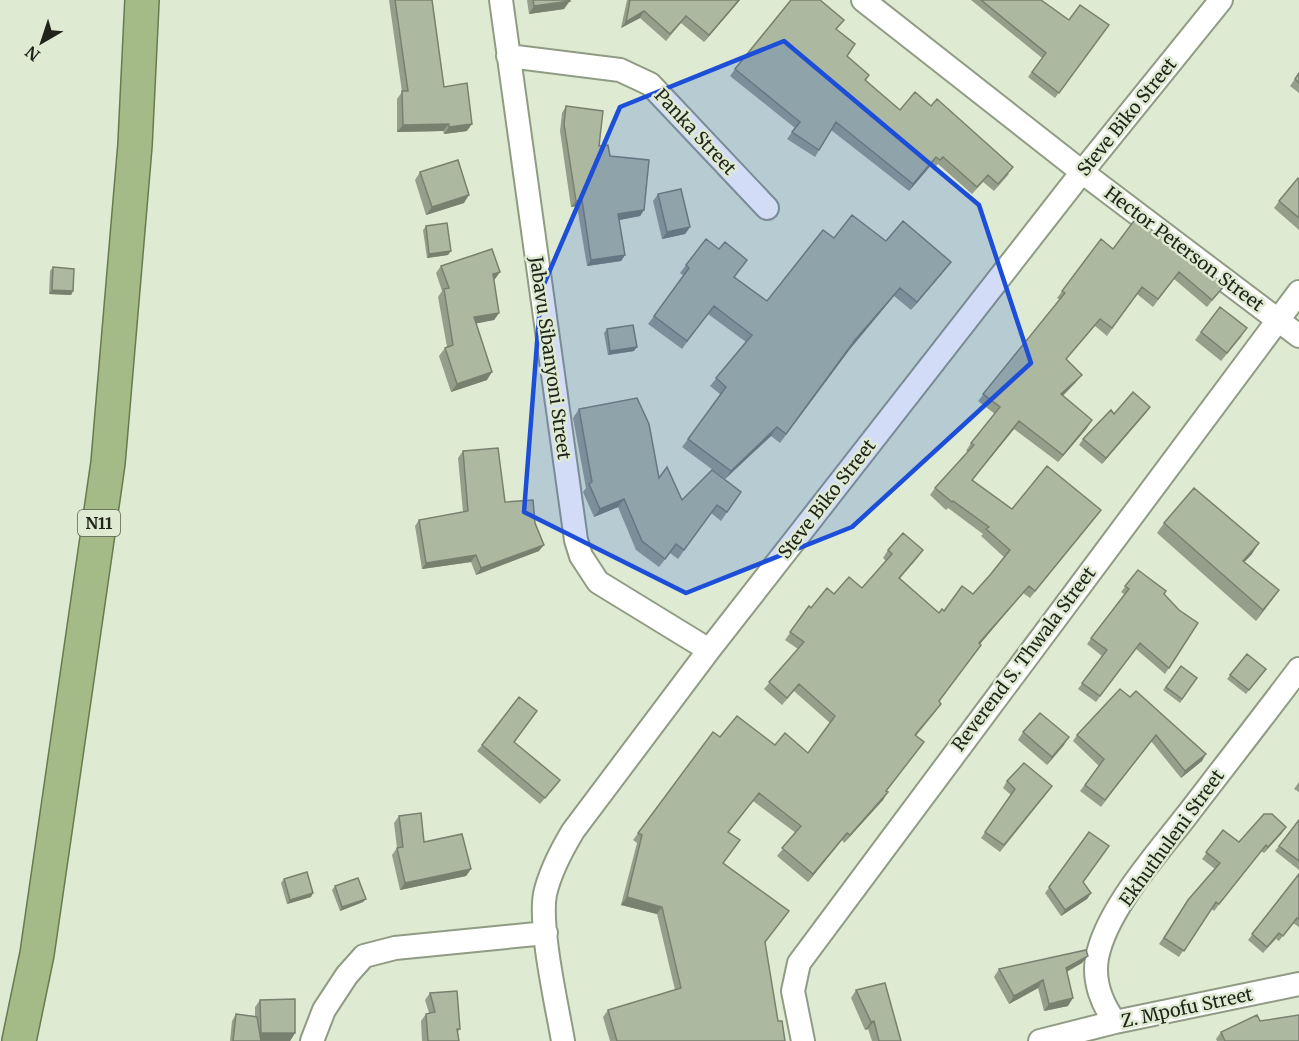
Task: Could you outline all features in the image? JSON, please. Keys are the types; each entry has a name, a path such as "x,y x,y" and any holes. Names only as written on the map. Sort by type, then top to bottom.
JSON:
{"highway":[{"name":"N11","path":"19,1041 37,954 108,463 122,318 142,0"}],"street":[{"name":"Jabavu Sibanyoni Street","path":"501,0 576,540 581,556 598,582 709,650"},
{"name":"Hector Peterson Street","path":"863,0 1083,172 1299,336"},
{"name":"Steve Biko Street","path":"563,1041 546,933 545,896 558,856 618,768 709,650 1083,172 1221,0"},
{"name":"Panka Street","path":"508,56 620,70 650,84 767,208"},
{"name":"Reverend S. Thwala Street","path":"803,1041 795,1012 793,991 799,963 1299,292"},
{"name":"Ekhuthuleni Street","path":"1115,1022 1106,1010 1097,984 1097,958 1105,935 1128,892 1299,669"},
{"path":"312,1041 324,1010 347,975 364,957 395,948 546,933"},
{"name":"Z. Mpofu Street","path":"1040,1041 1115,1022 1299,984"}],"highlighted area":[{"path":"784,41 979,205 1031,363 852,527 686,593 524,512 541,291 620,107"}],"building":[{"path":"395,0 432,0 444,87 467,83 472,124 449,127 449,124 403,125 402,91 408,91"},
{"path":"533,0 569,0 570,1 534,6"},
{"path":"630,0 739,0 709,35 686,16 670,34 644,11 626,22"},
{"path":"791,0 820,0 844,20 836,29 855,44 847,56 869,75 865,80 900,110 915,92 931,106 937,99 1013,167 998,184 988,175 977,187 943,157 940,160 936,157 913,184 836,122 819,150 792,132 800,122 735,69"},
{"path":"981,0 1041,0 1069,20 1080,5 1109,25 1059,93 1032,72 1046,53"},
{"path":"566,106 603,111 599,146 608,145 610,156 649,160 644,210 618,214 625,255 591,260 582,200 576,201 564,124"},
{"path":"458,160 469,195 432,207 420,172"},
{"path":"1299,179 1299,218 1279,201"},
{"path":"681,189 690,227 667,232 658,194"},
{"path":"852,215 886,241 903,221 951,262 917,302 900,288 855,340 786,434 777,427 731,471 688,439 726,387 716,378 752,335 714,306 687,341 654,316 689,268 686,265 706,239 719,249 725,242 747,260 734,277 767,301 823,230 834,238"},
{"path":"1136,218 1225,285 1212,300 1179,272 1158,299 1142,287 1112,328 1100,319 1066,359 1082,375 1061,394 1092,420 1063,455 1019,421 972,480 1012,509 1047,466 1101,510 1035,591 1029,586 979,643 981,645 939,701 941,704 915,735 924,742 886,791 888,792 850,835 847,833 813,874 782,848 801,826 759,793 728,832 740,840 723,863 789,911 765,942 778,1021 782,1021 785,1041 617,1041 608,1010 681,988 662,907 627,897 642,835 638,833 713,732 720,737 737,716 775,745 785,733 808,753 835,716 799,684 787,698 769,682 804,642 790,632 809,606 811,608 827,588 834,594 849,577 862,588 892,554 888,550 903,533 923,550 899,578 939,613 942,609 944,611 962,586 973,594 990,575 1010,550 986,529 989,527 935,488 974,445 971,443 1000,407 983,394 1065,293 1062,291 1101,239 1113,249"},
{"path":"447,223 451,251 429,254 426,226"},
{"path":"492,249 500,272 493,274 499,313 474,317 492,372 457,384 445,348 453,345 444,289 449,288 441,266"},
{"path":"53,267 74,269 73,291 52,290"},
{"path":"1220,307 1247,328 1227,353 1201,332"},
{"path":"633,325 637,347 610,351 607,329"},
{"path":"1133,392 1150,407 1106,458 1083,439 1111,410 1114,414"},
{"path":"637,398 649,424 659,478 667,467 682,500 712,470 741,492 727,512 717,505 684,550 676,544 665,559 642,541 624,499 600,509 589,484 592,482 579,409"},
{"path":"498,448 505,502 533,500 535,523 544,545 481,568 476,555 426,563 419,520 468,511 463,451"},
{"path":"1194,488 1259,543 1243,561 1279,590 1263,610 1164,523"},
{"path":"1138,570 1166,591 1164,594 1179,610 1198,623 1169,668 1140,643 1100,696 1082,683 1107,650 1091,638 1129,589 1125,586"},
{"path":"1247,654 1266,669 1249,690 1230,675"},
{"path":"1181,666 1197,678 1182,699 1166,687"},
{"path":"1120,689 1130,697 1136,691 1206,754 1185,771 1156,735 1105,800 1085,785 1104,759 1077,735"},
{"path":"519,697 537,711 514,742 560,780 545,798 482,745"},
{"path":"1040,713 1069,737 1052,757 1023,732"},
{"path":"1024,763 1052,786 1004,845 985,832 1015,789 1007,781"},
{"path":"421,813 424,842 462,834 471,869 405,883 397,848 403,847 399,816"},
{"path":"1264,814 1272,814 1286,827 1268,847 1266,845 1219,904 1216,902 1184,951 1164,938 1188,900 1220,863 1206,852 1223,830 1239,842"},
{"path":"1299,820 1299,861 1279,846"},
{"path":"1089,832 1109,846 1083,882 1091,893 1065,910 1049,887"},
{"path":"307,872 313,893 290,900 284,879"},
{"path":"1299,874 1299,919 1297,918 1283,936 1279,933 1267,947 1252,934"},
{"path":"358,878 366,899 342,907 335,886"},
{"path":"1086,950 1088,956 1066,968 1073,998 1049,1004 1043,980 1014,996 999,969"},
{"path":"885,983 901,1041 879,1041 874,1021 871,1022 856,990"},
{"path":"457,991 459,1041 428,1041 426,1014 435,1012 430,993"},
{"path":"295,999 295,1033 261,1033 260,1000"},
{"path":"236,1014 257,1017 261,1041 233,1041"},
{"path":"1257,1015 1260,1021 1299,1015 1299,1041 1225,1041 1221,1032"}]}
